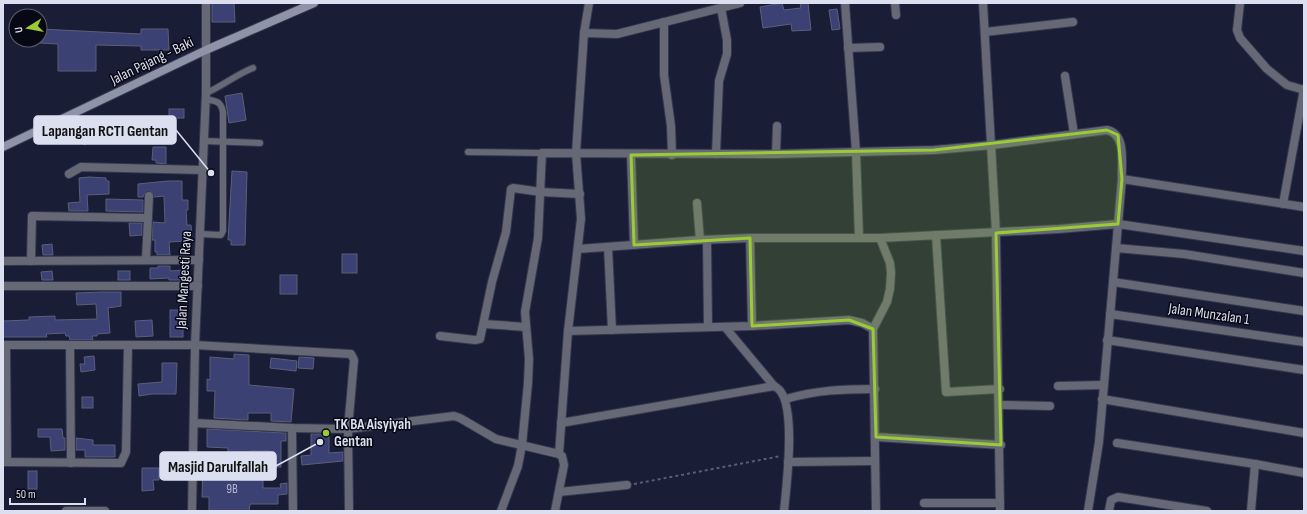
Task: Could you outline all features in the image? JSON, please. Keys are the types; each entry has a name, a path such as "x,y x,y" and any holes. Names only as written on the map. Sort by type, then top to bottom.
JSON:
{"main road":[{"name":"Jalan Pajang - Baki","path":"3,147 206,50 314,3"}],"street":[{"name":"Jalan Mangesti Raya","path":"192,511 195,345 206,96 206,3"},
{"path":"559,454 568,331 581,219 576,153 584,33 589,3"},
{"path":"584,33 617,34 740,3"},
{"path":"845,3 856,152 860,237"},
{"path":"895,3 896,15"},
{"path":"924,503 1000,507 1001,445 996,233 986,32 983,3"},
{"path":"1240,3 1237,30 1240,38 1267,69 1287,85 1304,89 1283,204"},
{"path":"716,154 719,81 727,54 727,40 721,8"},
{"path":"664,22 664,75 671,126 672,155"},
{"path":"986,32 1073,22"},
{"path":"848,48 880,47"},
{"path":"1065,76 1074,134"},
{"path":"776,154 777,126"},
{"path":"501,511 518,466 522,445 529,359 525,312 538,238 542,153 672,155 934,150 992,145 1107,130 1115,133 1120,139 1122,179 1099,442 1088,511"},
{"path":"631,155 634,245"},
{"path":"69,174 81,167 202,170"},
{"path":"1122,179 1304,207"},
{"path":"440,336 480,339 492,282 506,232 510,189 514,188 541,192 580,194"},
{"path":"146,260 149,196"},
{"path":"697,202 703,240 708,327"},
{"path":"31,261 32,216 148,218"},
{"path":"578,250 703,240 750,238 880,238 996,233 1118,224 1304,251"},
{"path":"936,235 946,392 1000,390"},
{"path":"750,238 752,326"},
{"path":"876,511 875,389 872,329 887,302 890,289 890,263 880,238"},
{"path":"608,247 612,330"},
{"path":"1116,248 1184,254 1304,274"},
{"path":"3,261 199,260"},
{"path":"1113,282 1304,311"},
{"path":"3,286 198,286"},
{"name":"Jalan Munzalan 1","path":"1110,314 1304,342"},
{"path":"568,331 752,326 849,320 862,323 872,329"},
{"path":"484,324 526,327"},
{"path":"725,327 774,386 780,389 786,399 790,436 784,511"},
{"path":"1107,340 1304,370"},
{"path":"128,345 126,443 124,460 121,463 5,462 4,345 70,345 128,345 195,345 351,354 354,360 348,429 349,511"},
{"path":"70,345 71,463"},
{"path":"1058,386 1103,385"},
{"path":"561,423 774,386"},
{"path":"786,399 809,392 836,389 875,389"},
{"path":"1102,399 1304,433"},
{"path":"1000,405 1050,406"},
{"path":"194,423 348,429 454,416 496,439 562,456 564,465 555,511"},
{"path":"292,428 293,511"},
{"path":"876,437 1001,445"},
{"path":"1117,443 1304,473"},
{"path":"788,458 875,461"},
{"path":"1251,511 1254,464"},
{"path":"559,492 627,485"},
{"path":"1109,511 1111,500 1118,497 1207,511"},
{"path":"66,511 105,510"}],"lane":[{"path":"206,96 236,74 253,68"},
{"path":"200,234 221,235 223,233 225,143 222,105 218,101 206,96"},
{"path":"203,141 225,143 260,143"},
{"path":"468,152 542,153"}],"path":[{"path":"627,485 788,458"}],"highlighted area":[{"path":"1107,130 1118,135 1122,179 1118,224 996,233 1001,445 876,437 873,329 849,320 752,326 750,238 634,245 631,155 934,150"}],"building":[{"path":"212,3 234,3 235,22 212,22"},
{"path":"782,3 784,10 801,8 800,3 808,3 811,30 792,31 791,24 763,28 760,7"},
{"path":"837,9 840,29 832,30 829,10"},
{"path":"48,29 141,34 141,29 168,29 169,50 141,50 141,46 96,45 96,71 58,71 58,44 48,43"},
{"path":"242,93 246,120 229,123 225,96"},
{"path":"169,109 184,109 184,118 169,118"},
{"path":"103,121 109,134 84,145 78,132"},
{"path":"153,147 166,147 166,164 156,163 156,160 152,160"},
{"path":"232,171 247,172 245,245 231,245 231,240 228,240"},
{"path":"79,178 106,178 106,181 109,181 109,194 87,195 88,211 69,211 68,203 80,202"},
{"path":"182,181 182,200 188,200 188,210 186,210 187,225 191,225 192,236 187,236 187,241 169,242 170,255 157,255 157,252 155,252 155,240 152,240 153,222 165,223 164,196 154,197 152,192 149,191 145,193 143,197 138,197 138,184"},
{"path":"106,199 143,200 143,212 106,211"},
{"path":"129,223 142,223 142,235 130,236"},
{"path":"52,244 53,255 43,255 42,245"},
{"path":"342,254 357,254 357,273 342,273"},
{"path":"158,266 170,266 170,271 184,270 184,280 169,280 169,278 150,279 150,268 158,268"},
{"path":"52,271 53,280 42,280 41,272"},
{"path":"118,271 130,271 130,280 118,280"},
{"path":"280,275 297,275 297,294 280,294"},
{"path":"121,292 121,306 108,308 110,333 92,336 93,340 70,340 69,336 66,336 65,333 46,334 47,337 3,337 3,321 29,320 29,317 55,316 55,320 97,319 96,304 77,305 76,293"},
{"path":"170,310 183,310 183,337 170,337"},
{"path":"152,320 153,336 136,337 135,321"},
{"path":"234,354 249,355 249,385 294,389 291,422 271,421 271,413 248,413 248,420 214,418 215,391 207,391 207,379 210,380 210,357 234,359"},
{"path":"94,356 95,370 81,372 80,364 85,364 84,357"},
{"path":"299,357 314,358 313,369 298,368"},
{"path":"271,358 297,361 296,371 270,368"},
{"path":"162,363 177,363 176,394 152,394 139,396 138,384 162,382"},
{"path":"82,397 93,397 93,408 82,408"},
{"path":"38,429 62,429 63,438 65,438 65,450 51,451 50,437 38,437"},
{"path":"207,429 286,433 286,441 281,441 281,467 269,467 270,451 250,451 250,469 263,470 263,488 281,488 280,484 287,483 287,494 278,495 278,504 250,504 249,511 209,511 209,497 202,497 203,468 228,469 228,448 207,447"},
{"path":"311,434 329,434 329,453 343,452 343,461 302,465 301,456 311,455"},
{"path":"76,438 93,440 93,445 115,445 115,457 85,457 85,450 76,450"},
{"path":"142,468 159,468 159,480 153,480 154,490 142,491"},
{"path":"28,471 37,471 37,489 28,489"}],"place":[{"name":"Lapangan RCTI Gentan","path":"211,173"},
{"name":"TK BA Aisyiyah Gentan","path":"326,433"},
{"name":"Masjid Darulfallah","path":"320,442"}]}
